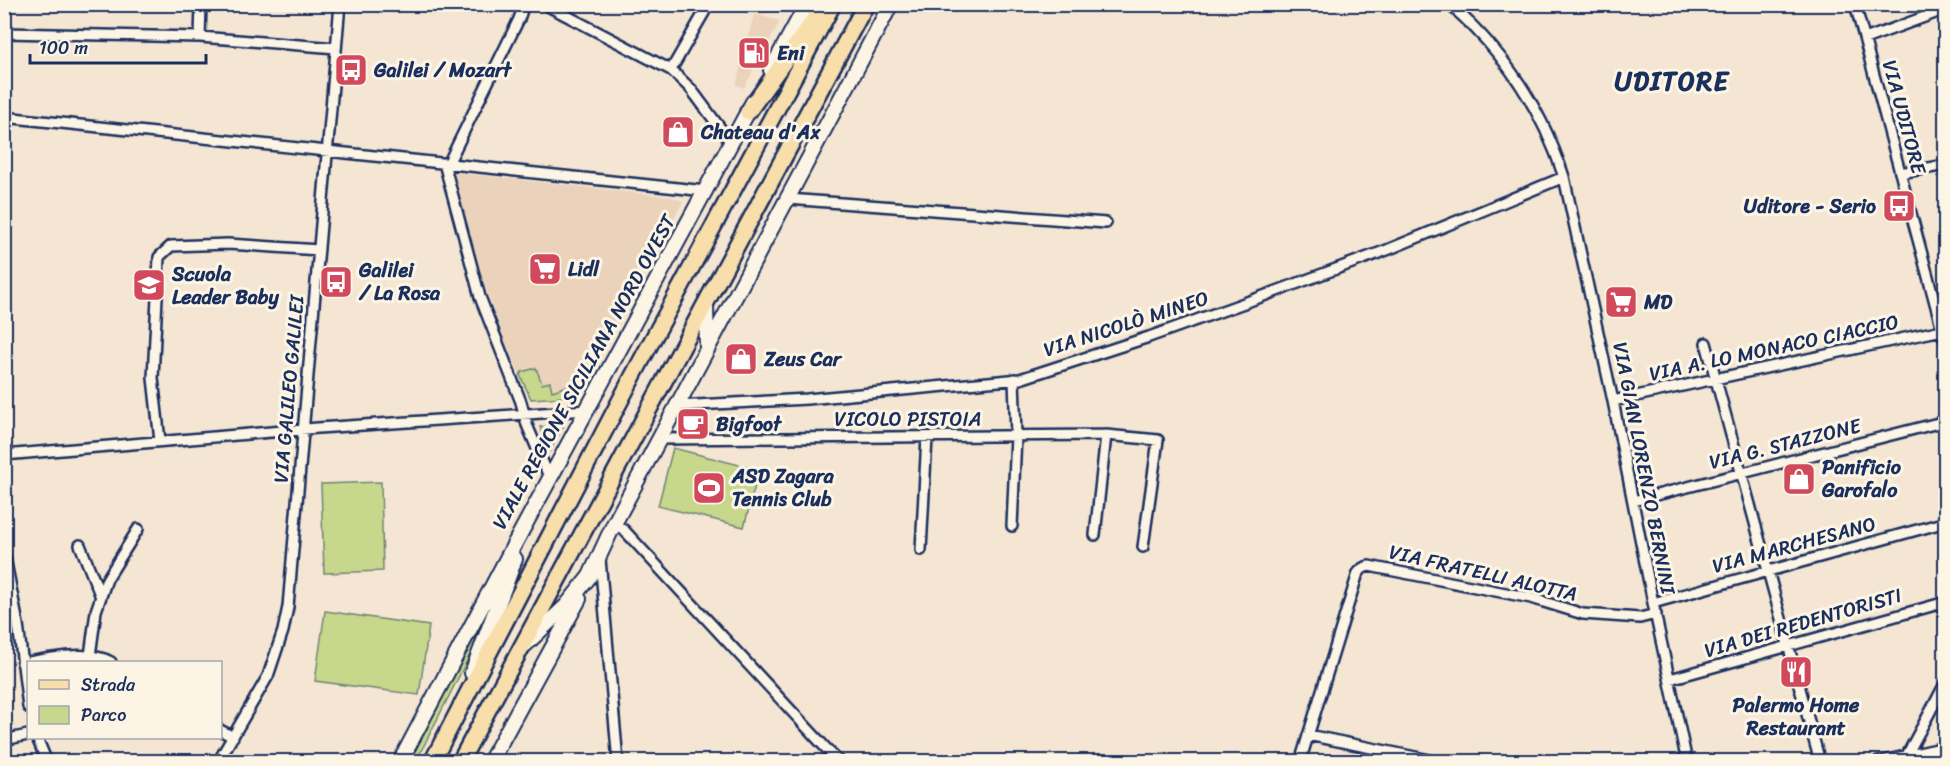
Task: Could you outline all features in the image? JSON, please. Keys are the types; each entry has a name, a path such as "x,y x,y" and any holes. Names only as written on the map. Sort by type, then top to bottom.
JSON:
{"main road":[{"path":"748,112 825,4"},
{"path":"432,762 633,376 833,4"},
{"path":"460,762 867,4"}],"street":[{"path":"200,37 201,4"},
{"name":"VIA GALILEO GALILEI","path":"218,762 268,676 284,631 288,607 340,4"},
{"path":"524,4 519,19 446,163 480,297 521,402 523,414 550,479"},
{"path":"544,4 671,70 691,89 732,144"},
{"path":"671,70 709,4"},
{"name":"VIALE REGIONE SICILIANA NORD OVEST","path":"400,762 535,506 807,4"},
{"path":"490,762 529,687 558,640 614,524 891,4"},
{"name":"VIA GIAN LORENZO BERNINI","path":"1449,4 1488,41 1526,90 1555,147 1564,177 1613,401 1687,762"},
{"name":"VIA UDITORE","path":"1855,4 1944,337"},
{"path":"1865,39 1946,9"},
{"path":"4,33 200,37 336,48"},
{"path":"4,117 706,191"},
{"path":"1900,173 1946,165"},
{"name":"VIA NICOLÒ MINEO","path":"677,406 807,399 1014,379 1208,317 1387,250 1564,177"},
{"path":"788,199 1106,223"},
{"path":"160,441 153,378 159,256 171,246 228,244 319,250"},
{"path":"706,306 707,350"},
{"name":"VIA A. LO MONACO CIACCIO","path":"1613,401 1716,379 1944,337"},
{"path":"1706,343 1820,762"},
{"path":"1012,526 1016,436 1014,379"},
{"path":"4,455 304,429 587,410"},
{"name":"VIA G. STAZZONE","path":"1633,501 1946,422"},
{"path":"1095,535 1106,435"},
{"name":"VICOLO PISTOIA","path":"659,440 1106,435 1158,440 1143,547"},
{"path":"921,550 927,437"},
{"path":"459,710 535,506"},
{"name":"VIA MARCHESANO","path":"1653,603 1946,522"},
{"path":"614,524 624,530 841,762"},
{"path":"90,656 96,611 107,579 138,529"},
{"path":"80,545 101,597"},
{"path":"4,552 18,624 27,699"},
{"path":"599,556 614,696 618,762"},
{"name":"VIA FRATELLI ALOTTA","path":"1300,762 1358,573 1366,567 1531,598 1583,614 1640,618 1656,614"},
{"path":"518,652 566,606 590,576"},
{"name":"VIA DEI REDENTORISTI","path":"1670,679 1946,602"},
{"path":"35,661 90,656 108,661"},
{"path":"22,663 27,662"},
{"path":"1906,755 1946,682"},
{"path":"393,762 441,685"},
{"path":"222,731 233,737"},
{"path":"4,740 27,735"},
{"path":"1308,735 1440,762"},
{"path":"37,739 47,762"},
{"path":"1878,762 1946,747"}],"shaded area":[{"name":"Eni","path":"754,14 780,21 744,88 736,85"},
{"path":"452,172 672,197 683,201 580,396 531,399 500,331 474,253"}],"green space":[{"path":"536,368 542,384 550,382 552,391 589,379 580,396 531,399 520,375 522,372"},
{"path":"564,425 550,451 540,427"},
{"name":"ASD Zagara Tennis Club","path":"673,448 759,470 744,527 658,506"},
{"path":"381,482 383,571 324,573 321,484"},
{"path":"325,611 429,626 419,695 315,681"},
{"path":"482,631 416,761 408,762 475,637"}],"place":[{"name":"Eni","path":"754,53"},
{"name":"Galilei / Mozart","path":"351,70"},
{"name":"Chateau d'Ax","path":"678,132"},
{"name":"Uditore - Serio","path":"1899,206"},
{"name":"Lidl","path":"545,269"},
{"name":"Galilei / La Rosa","path":"336,282"},
{"name":"Scuola Leader Baby","path":"149,285"},
{"name":"MD","path":"1621,302"},
{"name":"Zeus Car","path":"741,359"},
{"name":"Bigfoot","path":"693,424"},
{"name":"Panificio Garofalo","path":"1799,479"},
{"name":"ASD Zagara Tennis Club","path":"709,488"},
{"name":"Palermo Home Restaurant","path":"1796,672"}],"district":[{"name":"UDITORE","path":"1672,81"}]}
